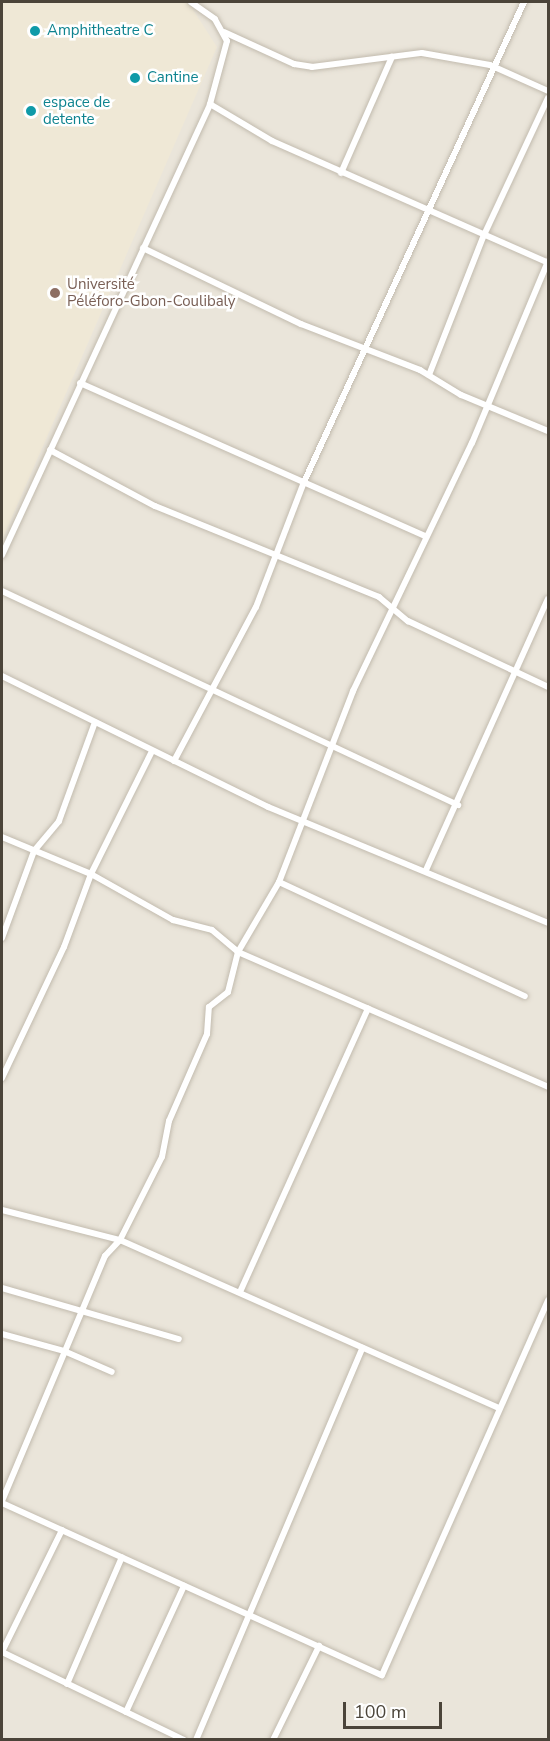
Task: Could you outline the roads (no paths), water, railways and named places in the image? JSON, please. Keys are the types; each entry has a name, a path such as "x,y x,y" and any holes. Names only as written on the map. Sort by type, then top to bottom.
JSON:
{"street":[{"path":"191,2 224,32 282,61 312,67 422,53 490,64 549,91"},
{"path":"174,761 256,607 272,556 304,482 428,211 490,64 524,2"},
{"path":"2,555 210,104 227,40 224,32"},
{"path":"341,172 392,57"},
{"path":"429,375 484,235 549,98"},
{"path":"210,104 341,172 548,262 394,608 330,742 304,819 279,882 238,952 228,992 209,1007 207,1034 169,1121 162,1157 120,1240 105,1256 80,1311 2,1502 382,1675 549,1300"},
{"path":"143,248 549,431"},
{"path":"80,383 426,536"},
{"path":"50,450 155,506 394,608 408,621 549,687"},
{"path":"2,591 212,690 330,742 458,805"},
{"path":"426,870 458,805 549,599"},
{"path":"2,676 174,761 304,819 338,838 426,870 549,923"},
{"path":"2,938 34,851 59,821 95,722"},
{"path":"2,1078 64,947 91,874 152,750"},
{"path":"2,837 91,874 173,920 212,930 238,952 549,1087"},
{"path":"279,882 525,996"},
{"path":"240,1292 368,1009"},
{"path":"2,1210 120,1240 500,1408"},
{"path":"2,1288 178,1339"},
{"path":"2,1334 64,1351 112,1372"},
{"path":"196,1740 362,1348"},
{"path":"62,1530 2,1652 184,1740"},
{"path":"67,1684 122,1557"},
{"path":"126,1712 184,1586"},
{"path":"273,1740 319,1646"}],"place":[{"name":"Amphitheatre C","path":"35,31"},
{"name":"Cantine","path":"135,78"},
{"name":"espace de detente","path":"31,111"},
{"name":"Université Péléforo-Gbon-Coulibaly","path":"55,293"}]}
